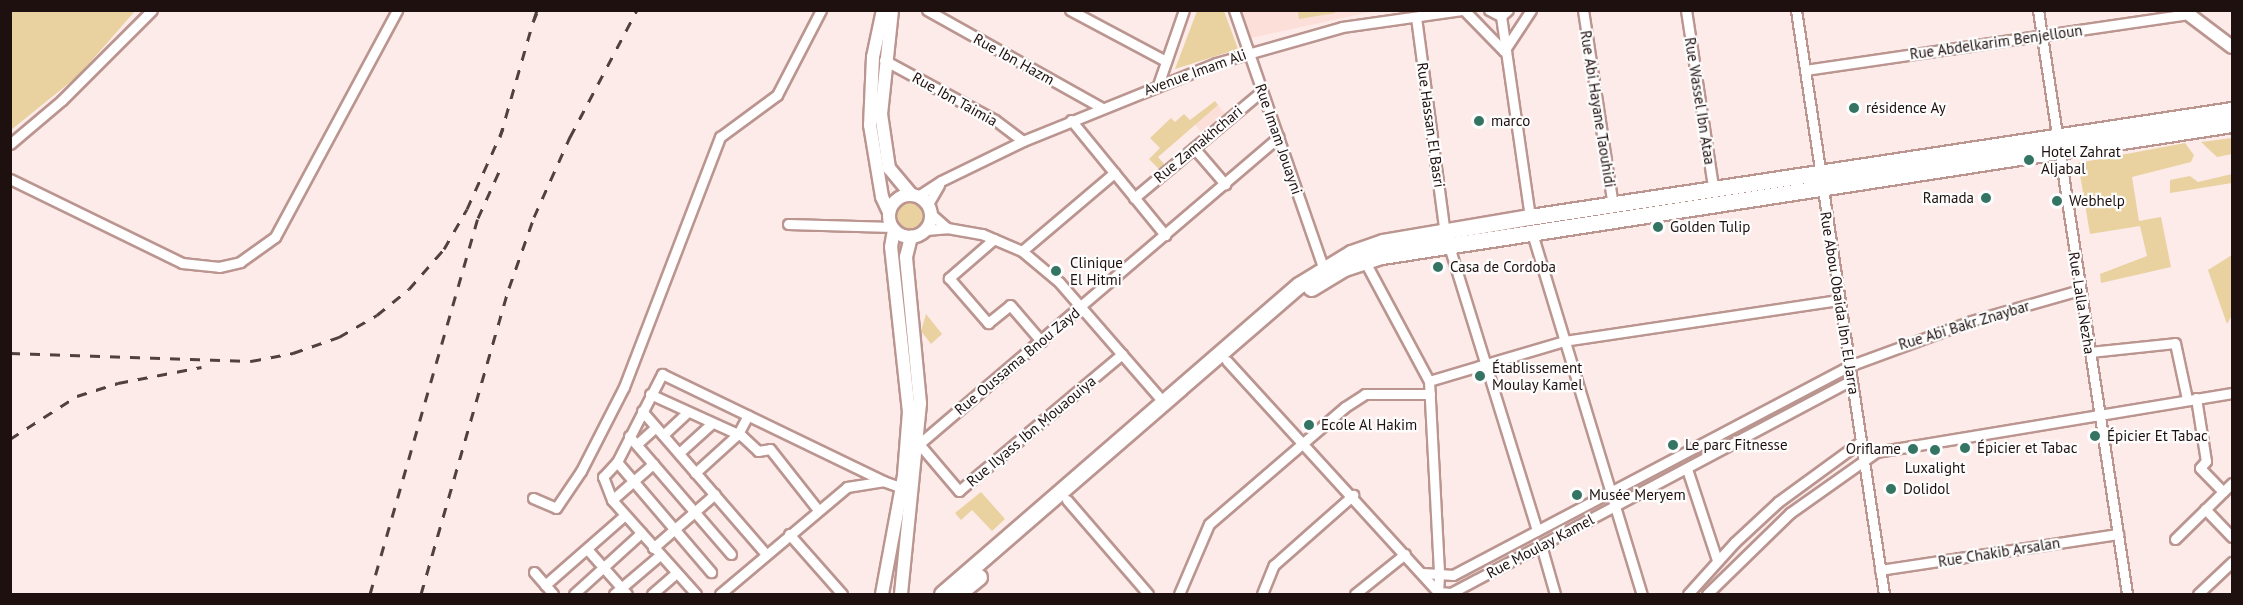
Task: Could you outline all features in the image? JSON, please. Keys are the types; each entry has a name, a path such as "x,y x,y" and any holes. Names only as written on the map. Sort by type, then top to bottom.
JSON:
{"main road":[{"path":"2058,146 2232,110"},
{"path":"958,594 1315,285 1364,260 1447,240 1531,226 2058,146 2232,124"},
{"path":"1531,226 1613,207 1714,192 1821,182"},
{"path":"942,594 1323,267 1383,242 1447,240"}],"street":[{"path":"10,144 62,100 152,10"},
{"path":"10,179 182,263 219,267 240,262 275,237 397,10"},
{"path":"533,498 556,508 581,471 624,387 720,137 777,95 821,10"},
{"path":"883,10 873,57 870,124 880,188 891,222 911,237"},
{"path":"892,10 884,60 881,114 889,168 947,228"},
{"name":"Rue Ibn Hazm","path":"927,10 1102,108"},
{"path":"1070,10 1166,61"},
{"path":"1158,85 1184,10"},
{"name":"Rue Imam Jouayni","path":"1234,10 1323,267"},
{"path":"1463,10 1504,51"},
{"name":"Avenue Imam Ali","path":"922,202 941,181 1023,141 1158,85 1248,52 1342,27 1463,10"},
{"path":"1489,10 1504,13 1504,51 1531,226 1642,594"},
{"path":"1504,51 1531,10"},
{"name":"Rue Abi Hayane Taouhidi","path":"1583,10 1613,207"},
{"name":"Rue Wassel Ibn Ataa","path":"1686,10 1714,192"},
{"name":"Rue Abou Obaida Ibn El Jarra","path":"1796,10 1884,594"},
{"name":"Rue Lalla Nezha","path":"2038,10 2127,594"},
{"path":"2185,12 2232,47"},
{"name":"Rue Abdelkarim Benjelloun","path":"1805,70 2042,36 2185,12"},
{"name":"Rue Hassan El Basri","path":"1416,17 1447,240 1537,531"},
{"name":"Rue Ibn Taimia","path":"884,60 995,120 1023,141"},
{"name":"Rue Zamakhchari","path":"1134,198 1262,91"},
{"path":"1071,120 1165,235"},
{"name":"Rue Oussama Bnou Zayd","path":"919,444 1279,137"},
{"path":"1194,148 1225,184"},
{"path":"1022,251 1114,173"},
{"path":"882,594 902,488 909,412 891,247 891,222 895,201 922,202"},
{"path":"922,202 927,230"},
{"path":"788,224 878,228 891,222"},
{"path":"911,237 927,230 947,228 994,239 1022,251 1082,307 1164,403"},
{"path":"901,594 901,561 919,444 920,382 906,257 911,237"},
{"path":"994,239 949,278 988,323 1010,304 1041,341"},
{"path":"1364,260 1429,381 1439,574 1438,593"},
{"name":"Rue Abi Bakr Znaybar","path":"1849,366 1971,321 2080,290"},
{"path":"1429,381 1564,341 1839,300"},
{"path":"2090,352 2175,343 2206,461 2200,468 2223,492"},
{"name":"Rue Ilyass Ibn Mouaouiya","path":"919,444 959,491 1122,354"},
{"path":"1227,361 1353,495 1438,593 1451,594 1453,575 1422,573"},
{"name":"Rue Moulay Kamel","path":"1453,575 1849,366"},
{"path":"693,593 612,500 603,475 617,462 650,394 664,374 883,481 902,488"},
{"name":"Rue Moulay Kamel","path":"1451,594 1852,380"},
{"path":"1707,594 1790,513 1876,452 2232,393"},
{"path":"650,394 711,424 738,434 758,451 767,447 775,453 784,471 818,510"},
{"path":"1179,594 1209,524 1304,442 1365,394 1430,394"},
{"path":"642,411 766,554"},
{"path":"663,435 687,413"},
{"path":"695,472 738,434 748,415"},
{"path":"678,453 711,424"},
{"path":"636,444 656,427"},
{"path":"629,436 731,554"},
{"path":"1688,594 1717,560 1778,502 1860,442"},
{"path":"617,462 711,572"},
{"path":"612,500 653,464"},
{"path":"1687,469 1717,560"},
{"path":"720,594 847,487 883,481"},
{"path":"2175,538 2232,483"},
{"path":"587,549 621,592 674,529 715,494"},
{"path":"1262,594 1274,565 1353,495"},
{"path":"1067,500 1148,594"},
{"path":"2205,509 2232,537"},
{"path":"545,585 625,515"},
{"path":"574,594 641,533"},
{"path":"789,534 842,594"},
{"name":"Rue Chakib Arsalan","path":"1880,570 2118,534"},
{"path":"1541,545 1555,594"},
{"path":"1355,594 1405,554"},
{"path":"2198,594 2232,562"},
{"path":"534,572 553,594"},
{"path":"652,594 676,573"},
{"path":"1368,594 1370,583"}],"shaded area":[{"path":"11,10 135,11 79,75 11,130"},
{"path":"1242,10 1375,11 1251,38"},
{"path":"1197,11 1224,11 1238,49 1175,69"},
{"path":"1298,11 1335,11 1335,13 1299,19"},
{"path":"1215,101 1218,105 1158,157 1165,165 1159,169 1149,159 1160,148 1150,138 1171,118 1175,122 1184,114 1190,120"},
{"path":"1218,105 1226,115 1203,134 1195,124"},
{"path":"2232,138 2232,154 2217,157 2201,142"},
{"path":"2185,143 2194,155 2191,162 2132,177 2139,221 2161,217 2171,267 2101,283 2100,274 2147,256 2140,226 2090,234 2078,163"},
{"path":"2232,174 2232,183 2170,193 2170,180 2190,176 2198,182"},
{"path":"909,199 920,204 925,215 920,226 909,231 898,226 893,215 898,204"},
{"path":"2232,255 2232,315 2227,324 2208,270"},
{"path":"926,314 942,334 931,344 921,331"},
{"path":"981,492 1005,519 992,531 972,510 961,520 955,513"}],"railway":[{"path":"537,10 533,22 538,10"},
{"path":"421,594 509,288 534,217 570,137 637,10"},
{"path":"500,137 533,22"},
{"path":"10,353 251,361 293,353 339,337 377,315 409,289 444,249 467,209 503,129"},
{"path":"370,594 478,218 502,165"},
{"path":"10,439 77,396 118,383 201,367"}],"place":[{"name":"résidence Ay","path":"1854,108"},
{"name":"marco","path":"1479,121"},
{"name":"Hotel Zahrat Aljabal","path":"2029,160"},
{"name":"Ramada","path":"1986,198"},
{"name":"Webhelp","path":"2057,201"},
{"name":"Golden Tulip","path":"1658,227"},
{"name":"Casa de Cordoba","path":"1438,267"},
{"name":"Clinique El Hitmi","path":"1056,271"},
{"name":"Établissement Moulay Kamel","path":"1480,376"},
{"name":"Ecole Al Hakim","path":"1309,425"},
{"name":"Épicier Et Tabac","path":"2095,436"},
{"name":"Le parc Fitnesse","path":"1673,445"},
{"name":"Épicier et Tabac","path":"1965,448"},
{"name":"Oriflame","path":"1913,449"},
{"name":"Luxalight","path":"1935,450"},
{"name":"Dolidol","path":"1891,489"},
{"name":"Musée Meryem","path":"1577,495"}]}
